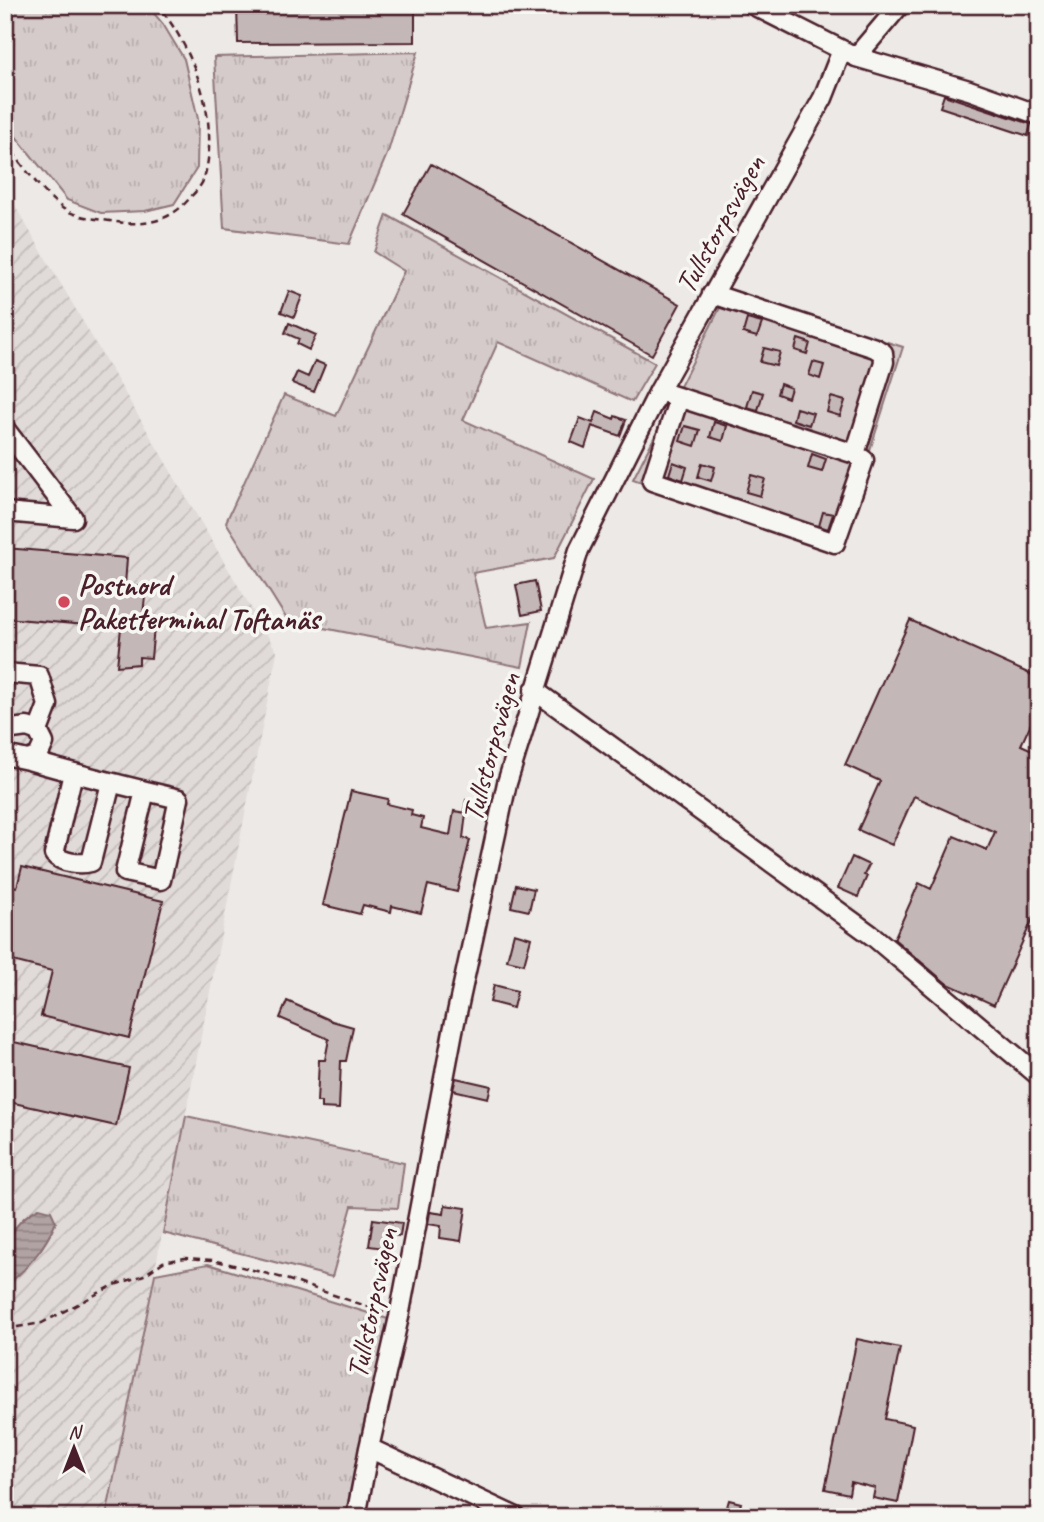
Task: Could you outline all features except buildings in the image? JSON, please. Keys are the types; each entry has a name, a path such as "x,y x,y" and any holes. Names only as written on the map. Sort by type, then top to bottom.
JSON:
{"street":[{"path":"753,5 849,53 1039,115"},
{"name":"Tullstorpsvägen","path":"356,1517 399,1317 453,1031 507,783 579,550 659,391 849,53 900,5"},
{"path":"712,295 876,348 883,353 884,362 855,454"},
{"path":"659,391 855,454 863,460 835,543 652,481 680,398"},
{"path":"5,429 73,518 5,512"},
{"path":"5,673 39,676 48,705 38,731"},
{"path":"534,690 874,937 1039,1076"},
{"path":"5,730 27,727 38,731 44,743 38,756 28,760"},
{"path":"5,755 179,799 161,880 125,872 145,791"},
{"path":"73,773 54,854 57,858 74,863 92,862 111,783"},
{"path":"369,1448 516,1517"}],"path":[{"path":"5,142 62,209 92,218 128,223 163,221 184,205 204,181 209,142 203,95 189,53 172,22 157,5"},
{"path":"5,1329 42,1323 112,1286 144,1275 163,1262 185,1258 212,1260 283,1278 399,1317"}],"shaded area":[{"path":"5,189 277,652 106,1517 5,1517"},
{"path":"39,1208 51,1211 56,1222 35,1257 5,1286 7,1251 13,1231"}],"green space":[{"path":"5,5 147,5 163,24 184,59 198,119 197,168 174,204 145,211 101,213 67,200 5,123"},
{"path":"418,52 388,152 349,244 224,228 214,57"},
{"path":"387,215 655,363 632,402 498,342 463,420 594,479 554,558 473,573 486,628 531,622 522,667 288,621 226,522 284,395 336,416 404,271 374,252"},
{"path":"728,292 903,347 837,553 633,479"},
{"path":"186,1116 404,1163 398,1208 352,1206 332,1277 163,1233"},
{"path":"208,1264 388,1319 345,1517 106,1517 155,1274"}],"place":[{"name":"Postnord Paketterminal Toftanäs","path":"64,602"}]}
